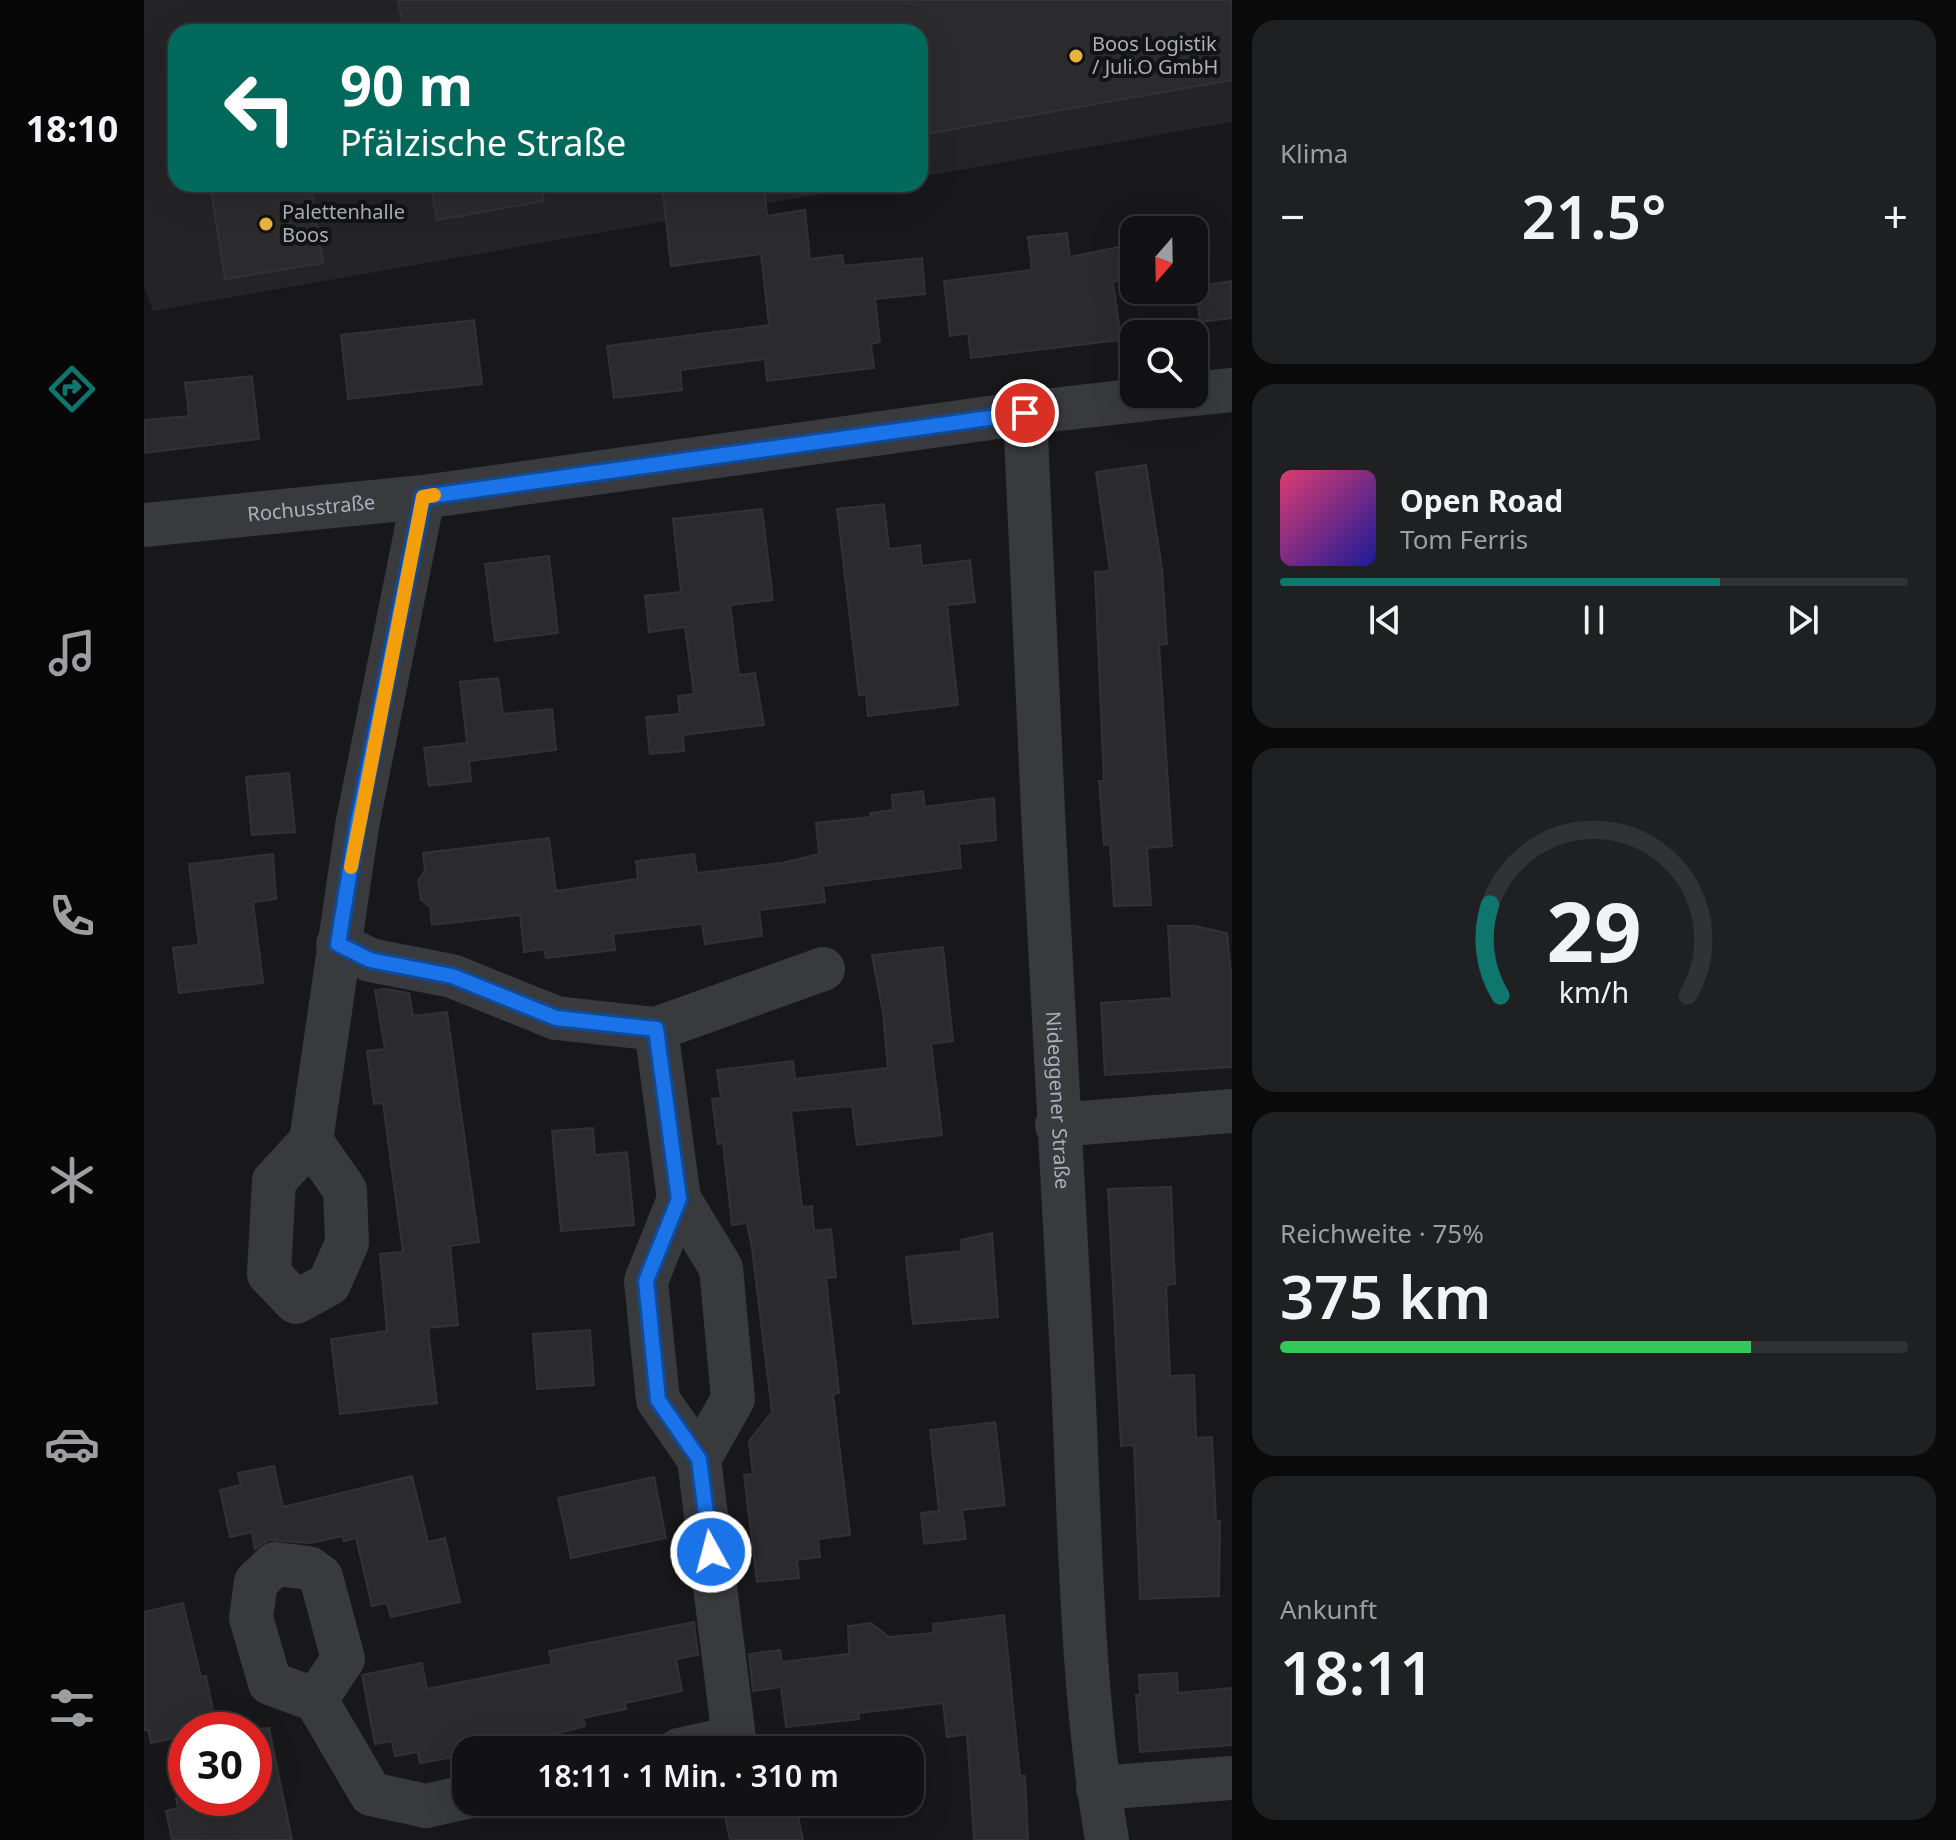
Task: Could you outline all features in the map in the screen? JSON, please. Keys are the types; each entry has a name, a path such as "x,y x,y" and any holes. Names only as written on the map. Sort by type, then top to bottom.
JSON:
{"street":[{"name":"Rochusstraße","path":"1208,393 1232,390"},
{"name":"Rochusstraße","path":"144,525 423,497 1120,402"},
{"name":"Nideggener Straße","path":"1025,413 1057,1125 1098,1788 1107,1840"},
{"path":"311,1141 357,826 423,497"},
{"path":"338,944 370,960 452,976 556,1018 656,1029 823,969"},
{"path":"656,1029 679,1199 721,1268 733,1373 733,1399 699,1459"},
{"path":"1057,1125 1232,1111"},
{"path":"679,1199 646,1281 658,1400 699,1459 734,1736"},
{"path":"316,1700 371,1794 442,1814"},
{"path":"1098,1788 1232,1778"}],"shaded area":[{"path":"144,0 1232,0 1232,122 928,176 928,24 168,24 168,192 831,192 153,311 144,286"}],"building":[{"name":"Boos Logistik / Juli.O GmbH","path":"398,0 1232,0 1232,80 928,134 928,24 402,24"},
{"name":"Palettenhalle Boos","path":"211,192 311,192 323,263 225,279"},
{"path":"432,192 543,192 544,201 437,220"},
{"path":"663,192 765,192 767,216 805,210 810,259 842,255 844,266 922,258 925,294 875,299 880,342 871,344 874,368 767,381 765,359 680,370 682,390 614,398 607,346 769,325 761,254 671,266"},
{"path":"1067,233 1070,257 1120,247 1120,281 1113,282 1120,340 971,358 968,333 950,336 944,281 1032,270 1028,237"},
{"path":"1232,281 1232,318 1200,320 1198,304 1208,304 1208,284"},
{"path":"474,320 482,384 348,399 341,335"},
{"path":"252,376 259,439 144,453 144,420 189,416 185,383"},
{"path":"1146,465 1162,569 1167,644 1159,645 1172,846 1147,848 1151,905 1114,906 1110,844 1104,845 1099,781 1104,781 1095,572 1110,571 1096,472"},
{"path":"884,504 889,549 920,545 922,566 970,560 975,602 947,605 958,705 868,716 866,694 859,695 837,509"},
{"path":"762,509 773,600 730,605 739,675 755,673 764,725 683,735 684,751 650,754 646,717 680,714 678,696 694,694 685,627 649,632 645,596 681,592 673,519"},
{"path":"549,556 558,633 495,641 485,564"},
{"path":"498,678 503,714 552,709 556,750 469,761 471,781 429,786 424,748 467,743 460,682"},
{"path":"289,773 295,832 252,835 246,777"},
{"path":"923,791 925,807 994,798 996,840 959,844 961,868 823,886 825,902 759,910 762,936 705,944 702,924 613,934 615,950 546,958 544,949 524,952 520,915 432,925 430,907 421,900 418,880 425,871 423,853 549,838 556,891 638,879 636,861 694,854 697,873 782,863 819,854 816,823 871,817 870,813 893,810 892,795"},
{"path":"273,854 276,899 253,902 263,983 179,993 173,948 199,945 189,864"},
{"path":"1168,926 1195,926 1227,933 1232,983 1232,1067 1105,1075 1101,1003 1172,998"},
{"path":"943,947 953,1041 931,1044 942,1135 857,1145 852,1106 791,1111 802,1207 812,1206 814,1231 831,1229 836,1277 826,1278 839,1393 833,1394 850,1535 818,1539 820,1557 797,1560 799,1578 757,1582 744,1475 753,1474 749,1441 772,1412 747,1223 732,1225 723,1143 718,1144 712,1099 721,1098 717,1070 793,1061 795,1079 888,1068 883,1013 872,955"},
{"path":"375,990 409,993 413,1016 447,1012 479,1242 450,1246 458,1325 428,1328 437,1403 340,1414 331,1339 387,1331 380,1254 403,1252 383,1103 374,1104 367,1051 385,1049"},
{"path":"593,1128 595,1155 627,1152 634,1225 561,1231 552,1131"},
{"path":"1171,1187 1175,1284 1166,1285 1170,1376 1194,1375 1196,1438 1212,1437 1216,1521 1220,1521 1219,1596 1140,1599 1134,1445 1121,1446 1108,1189"},
{"path":"992,1233 998,1317 913,1324 906,1257 962,1251 961,1240"},
{"path":"590,1330 594,1385 537,1389 533,1334"},
{"path":"995,1422 1005,1505 962,1510 966,1539 924,1544 921,1513 939,1511 930,1430"},
{"path":"274,1466 283,1507 412,1476 428,1542 445,1538 460,1602 391,1617 387,1603 372,1606 356,1538 344,1541 343,1536 310,1543 268,1540 255,1549 252,1532 230,1537 220,1490 241,1485 238,1473"},
{"path":"654,1477 666,1538 571,1558 558,1498"},
{"path":"183,1603 201,1677 206,1676 213,1712 168,1712 168,1740 151,1743 148,1730 144,1730 144,1612"},
{"path":"1004,1615 1020,1776 1025,1776 1028,1840 974,1840 967,1734 947,1737 943,1703 858,1713 859,1719 786,1727 781,1687 753,1691 749,1654 780,1650 782,1662 849,1654 848,1626 871,1623 889,1637 934,1633 933,1624"},
{"path":"694,1622 698,1655 676,1659 682,1691 625,1703 626,1709 583,1718 585,1726 548,1736 452,1736 452,1757 420,1763 418,1752 395,1756 392,1741 375,1744 362,1675 422,1663 427,1689 552,1664 549,1651"},
{"path":"1177,1673 1178,1693 1232,1688 1232,1745 1140,1752 1136,1695 1140,1695 1139,1675"},
{"path":"272,1743 292,1840 172,1840 166,1811 168,1816 272,1816"},
{"path":"725,1816 798,1816 803,1840 730,1840"}],"slow traffic":[{"path":"351,867 423,497 434,495"}],"place":[{"name":"Boos Logistik / Juli.O GmbH","path":"1076,56"},
{"name":"Palettenhalle Boos","path":"266,224"}],"route":[{"path":"711,1552 699,1459 658,1400 646,1281 679,1199 656,1029 556,1018 452,976 370,960 338,944 357,826 423,497 1025,413"}]}
